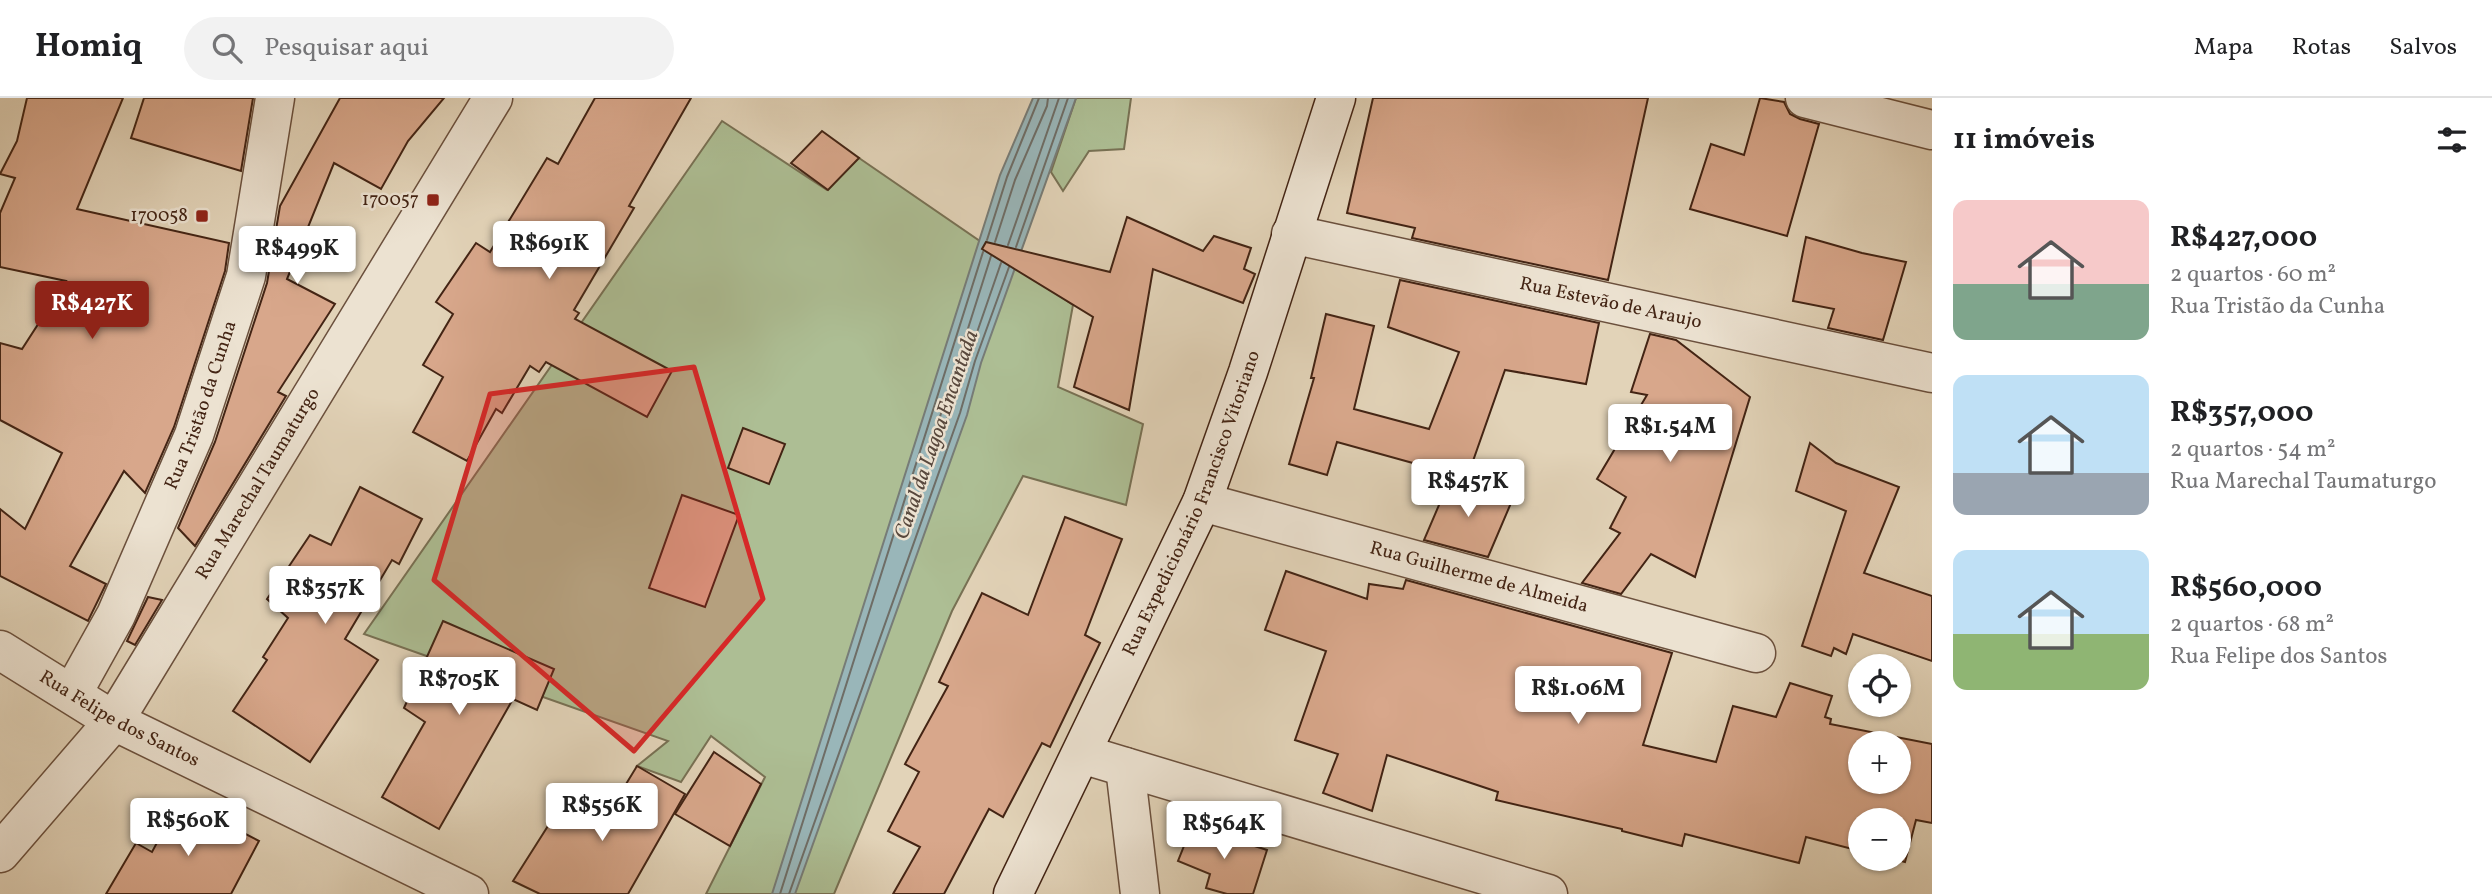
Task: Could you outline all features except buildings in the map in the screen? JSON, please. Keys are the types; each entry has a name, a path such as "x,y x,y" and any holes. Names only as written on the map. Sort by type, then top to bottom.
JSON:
{"street":[{"name":"Rua Tristão da Cunha","path":"72,694 116,615 194,435 246,276 275,98"},
{"name":"Rua Marechal Taumaturgo","path":"0,853 114,721 493,98"},
{"name":"Rua Expedicionário Francisco Vitoriano","path":"1013,894 1202,502 1248,372 1336,98"},
{"path":"1805,98 1932,130"},
{"name":"Rua Estevão de Araujo","path":"1291,234 1932,373"},
{"name":"Rua Guilherme de Almeida","path":"1202,502 1756,653"},
{"name":"Rua Felipe dos Santos","path":"0,650 114,721 469,894"},
{"path":"1082,754 1548,894"},
{"path":"1125,767 1140,894"}],"highlighted area":[{"path":"694,367 763,599 634,751 434,580 490,394"}],"green space":[{"path":"1076,98 1131,98 1124,149 1089,151 1063,191 1051,172"},
{"path":"722,121 827,190 859,158 1073,305 1058,387 1143,424 1126,505 1023,476 952,611 834,894 706,894 765,777 711,736 681,782 637,766 668,741 364,634"}],"water":[{"name":"Canal da Lagoa Encantada","path":"1033,98 1076,98 981,363 967,415 795,894 772,894 1000,175"}],"place":[{"name":"170057","path":"433,200"},
{"name":"170058","path":"202,216"}]}
